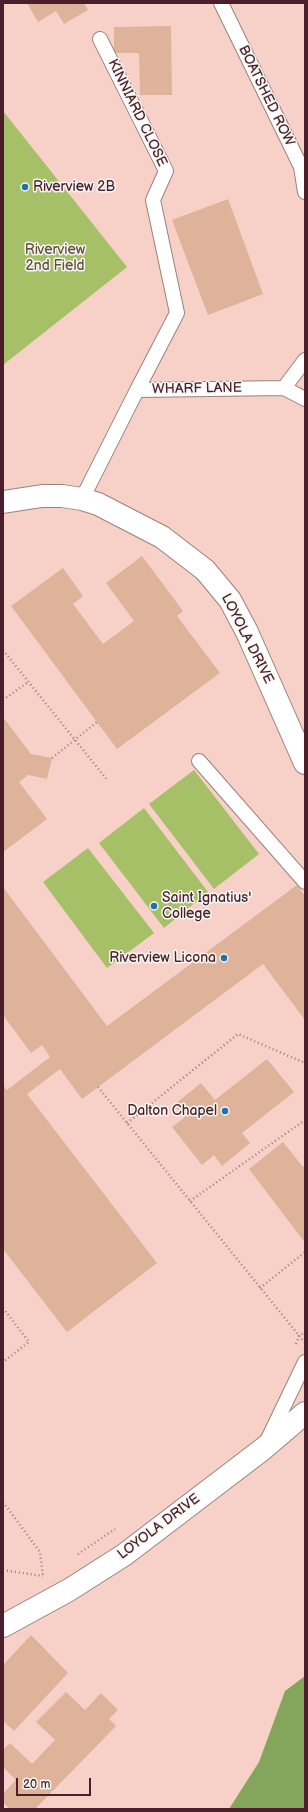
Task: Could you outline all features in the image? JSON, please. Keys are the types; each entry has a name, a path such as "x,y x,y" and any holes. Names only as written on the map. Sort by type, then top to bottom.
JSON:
{"street":[{"name":"LOYOLA DRIVE","path":"3,502 42,496 62,496 82,499 115,512 162,537 205,570 230,600 305,763"},
{"name":"LOYOLA DRIVE","path":"3,1626 53,1599 124,1555 263,1449 305,1413"}],"lane":[{"name":"BOATSHED ROW","path":"221,3 301,168 305,192"},
{"name":"KINNIARD CLOSE","path":"100,39 166,171 153,200 178,313 137,390"},
{"path":"284,388 305,360"},
{"name":"WHARF LANE","path":"82,499 137,390 284,388 305,399"},
{"path":"199,761 305,882"},
{"path":"263,1449 305,1362"}],"path":[{"path":"3,650 108,781"},
{"path":"3,700 28,682"},
{"path":"52,758 97,722"},
{"path":"127,1122 238,1034 305,1062"},
{"path":"98,1087 305,1344"},
{"path":"190,1201 305,1120"},
{"path":"260,1288 305,1252"},
{"path":"3,1308 29,1342 3,1362"},
{"path":"293,1350 299,1336 305,1332"},
{"path":"3,1502 40,1552 43,1576 53,1599"},
{"path":"76,1555 116,1529"},
{"path":"3,1570 43,1576 50,1572"}],"shaded area":[{"name":"Saint Ignatius' College","path":"3,3 305,3 305,1809 3,1809"}],"green space":[{"name":"Riverview 2nd Field","path":"3,111 127,267 3,365"},
{"path":"194,770 259,854 214,889 149,804"},
{"path":"144,808 208,892 164,928 99,843"},
{"path":"88,848 154,933 107,968 43,882"},
{"path":"305,1676 305,1809 229,1809 259,1762 285,1691"}],"building":[{"path":"27,3 84,3 88,10 64,24 56,11 38,22"},
{"path":"171,26 172,95 140,95 139,53 114,53 114,27"},
{"path":"228,199 263,294 208,315 172,220"},
{"path":"142,556 183,611 177,616 220,673 117,749 11,606 63,568 83,596 73,604 103,644 134,621 106,583"},
{"path":"3,717 31,754 52,758 47,779 28,775 19,782 47,819 3,852"},
{"path":"297,885 305,896 305,1020 263,964 82,1099 60,1069 27,1094 157,1263 67,1332 3,1249 3,1085 7,1090 50,1057 42,1045 31,1053 3,1015 3,887 107,1026"},
{"name":"Dalton Chapel","path":"267,1059 294,1092 242,1133 250,1143 222,1166 214,1155 202,1165 172,1127 185,1117 174,1105 201,1083 215,1100"},
{"path":"283,1142 303,1167 305,1165 305,1239 303,1240 249,1169"},
{"path":"31,1635 68,1673 14,1731 3,1721 3,1665"},
{"path":"66,1692 85,1710 101,1693 118,1710 109,1719 116,1726 35,1809 10,1809 3,1802 3,1794 16,1780 3,1767 3,1750 10,1743 32,1764 55,1740 36,1722"}],"place":[{"name":"Riverview 2B","path":"25,187"},
{"name":"Saint Ignatius' College","path":"154,906"},
{"name":"Riverview Licona","path":"224,958"},
{"name":"Dalton Chapel","path":"225,1111"}]}
